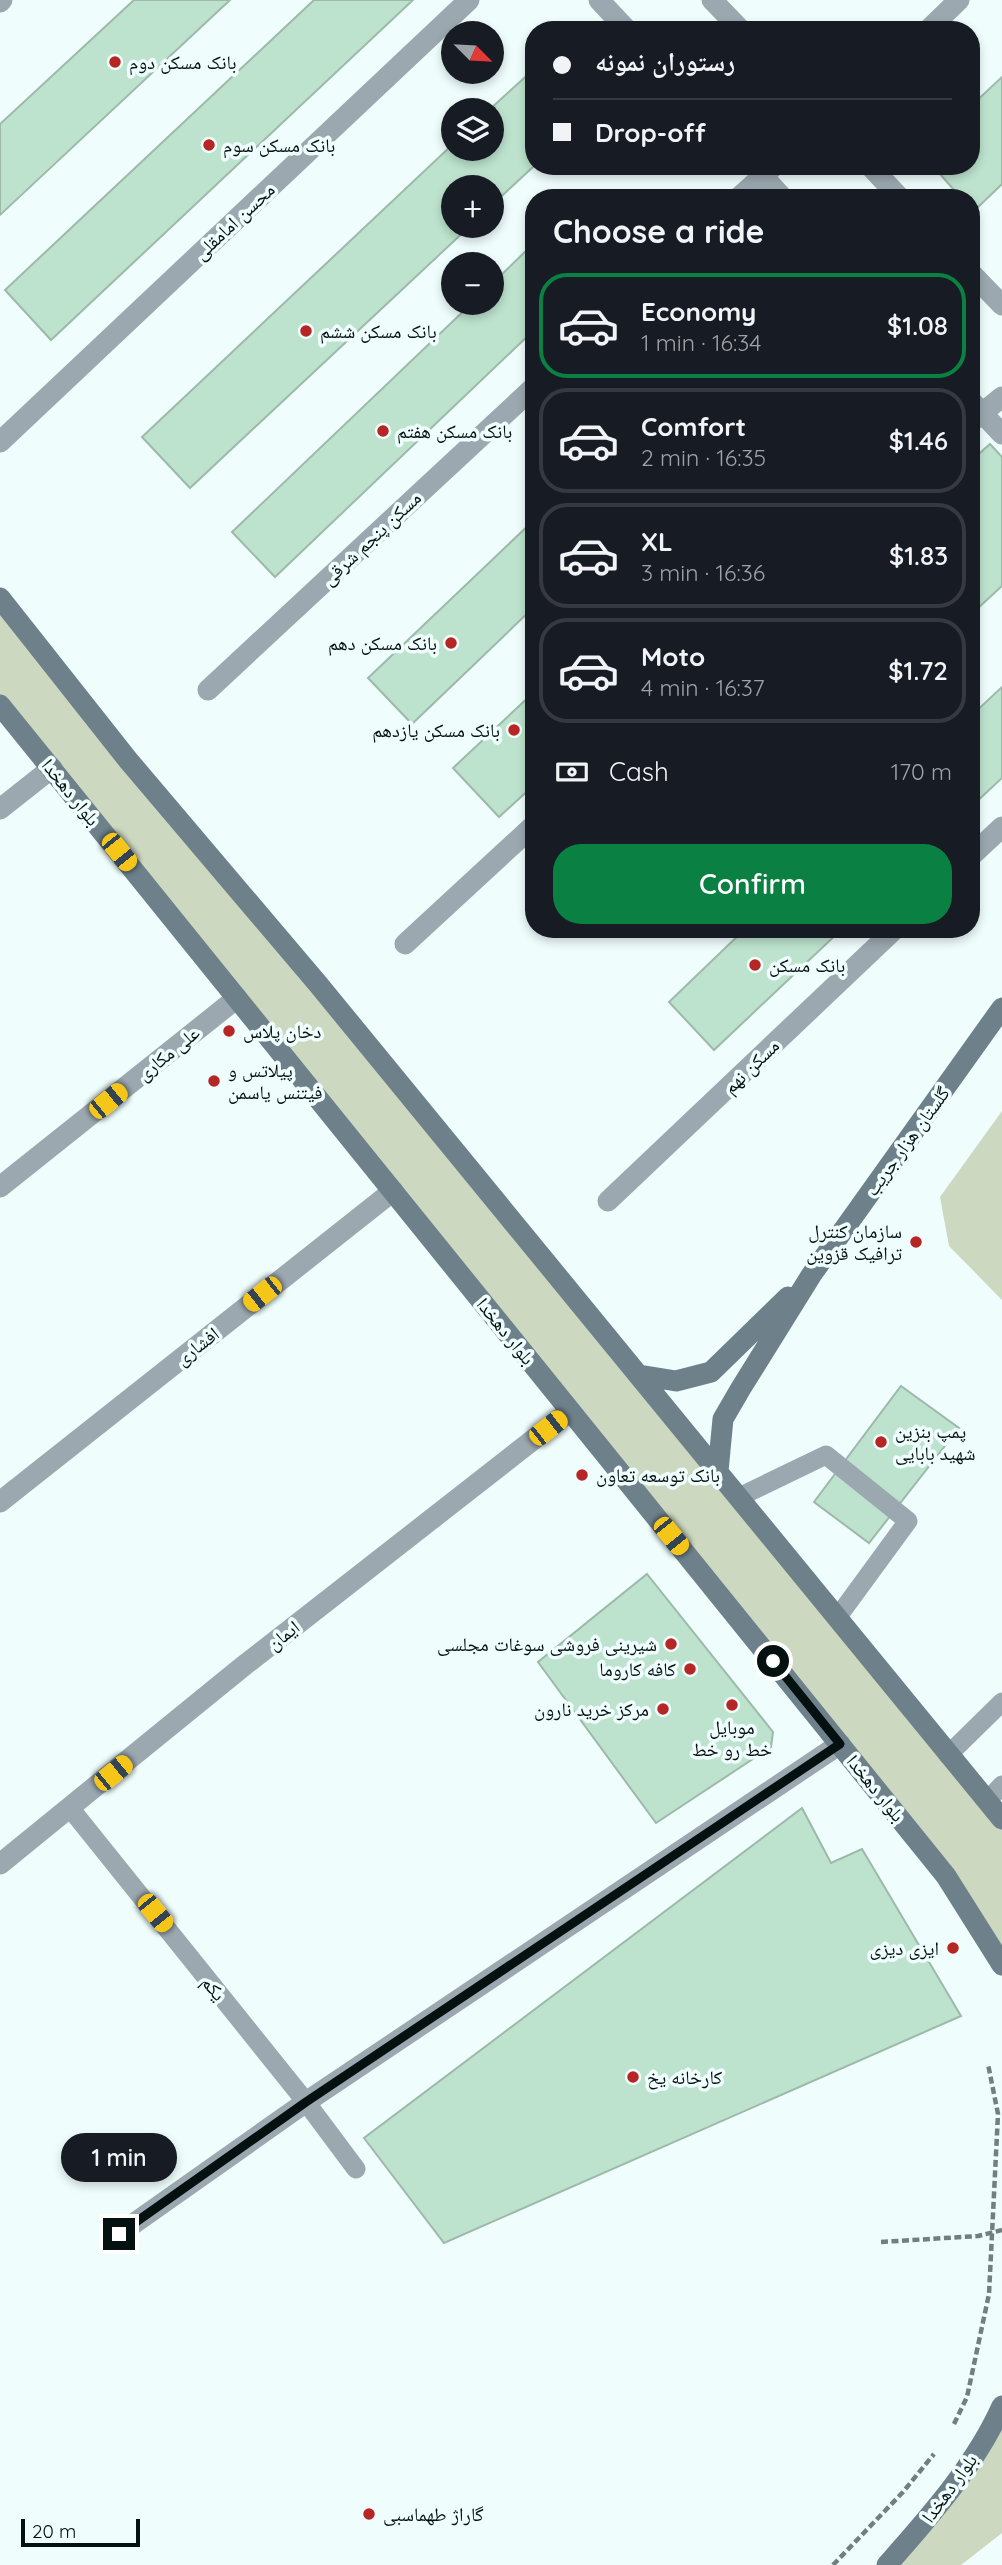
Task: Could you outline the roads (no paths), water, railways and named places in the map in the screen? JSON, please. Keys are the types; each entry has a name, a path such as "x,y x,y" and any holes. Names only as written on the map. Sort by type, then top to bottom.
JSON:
{"main road":[{"path":"0,598 128,760 318,984 948,1755 994,1793 1002,1819"},
{"name":"بلوار دهخدا","path":"0,705 946,1875 1002,1965"},
{"name":"گلستان هزار جریب","path":"813,1274 1002,1008"},
{"path":"639,1375 676,1381 711,1372 813,1274"},
{"path":"718,1471 723,1419 813,1274"},
{"name":"بلوار دهخدا","path":"887,2565 940,2505 1002,2406"}],"street":[{"name":"محسن امامقلی","path":"0,442 469,0"},
{"path":"599,0 618,21"},
{"path":"712,0 732,21"},
{"path":"937,21 959,0"},
{"path":"746,189 758,175"},
{"path":"878,175 892,189"},
{"path":"980,282 1002,305"},
{"name":"مسکن پنجم شرقی","path":"208,690 525,395"},
{"path":"980,409 1002,397"},
{"path":"980,416 1002,434"},
{"path":"0,809 51,768"},
{"path":"980,848 1002,827"},
{"path":"405,944 525,833"},
{"name":"مسکن نهم","path":"608,1201 886,938"},
{"name":"علی مکاری","path":"0,1187 237,998"},
{"name":"افشاری","path":"0,1502 393,1191"},
{"name":"ایمان","path":"0,1864 241,1668 570,1410"},
{"path":"119,2234 306,2102 840,1744"}],"lane":[{"path":"739,1497 827,1455 908,1521 837,1618"},
{"path":"948,1755 1002,1703"},
{"name":"یکم","path":"70,1808 306,2102 356,2169"}],"place":[{"name":"بانک مسکن دوم","path":"115,62"},
{"name":"بانک مسکن سوم","path":"209,145"},
{"name":"بانک مسکن ششم","path":"306,331"},
{"name":"بانک مسکن هفتم","path":"383,431"},
{"name":"بانک مسکن دهم","path":"451,643"},
{"name":"بانک مسکن یازدهم","path":"514,730"},
{"name":"بانک مسکن","path":"755,965"},
{"name":"دخان پلاس","path":"229,1031"},
{"name":"پیلاتس و فیتنس یاسمن","path":"214,1081"},
{"name":"سازمان کنترل ترافیک قزوین","path":"916,1242"},
{"name":"پمپ بنزین شهید بابایی","path":"881,1442"},
{"name":"بانک توسعه تعاون","path":"582,1475"},
{"name":"شیرینی فروشی سوغات مجلسی","path":"671,1644"},
{"name":"کافه کاروما","path":"690,1669"},
{"name":"موبایل خط رو خط","path":"732,1705"},
{"name":"مرکز خرید نارون","path":"663,1709"},
{"name":"ایزی دیزی","path":"953,1948"},
{"name":"کارخانه یخ","path":"633,2077"},
{"name":"گاراژ طهماسبی","path":"369,2514"}]}
